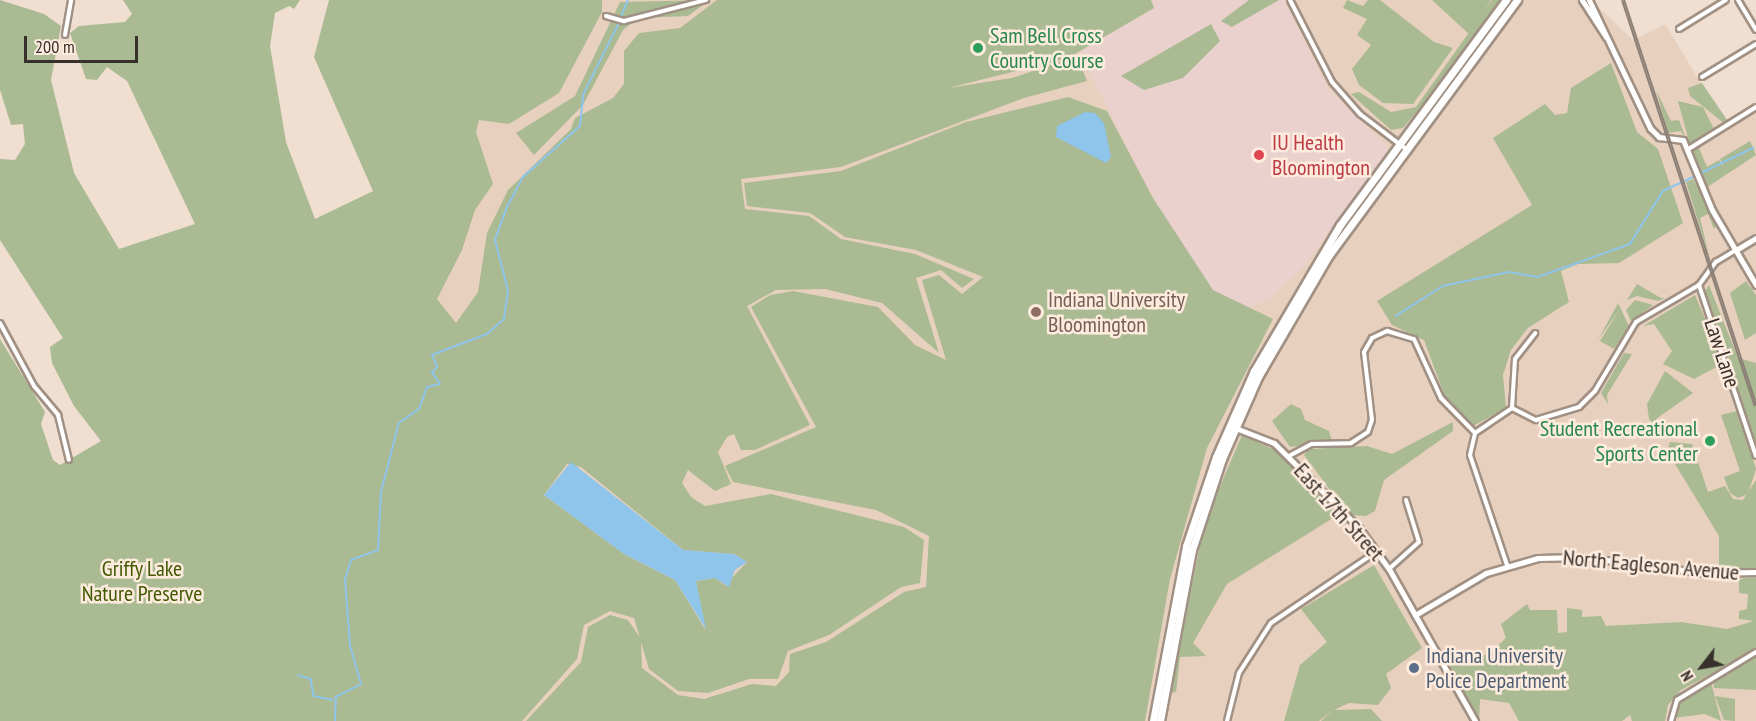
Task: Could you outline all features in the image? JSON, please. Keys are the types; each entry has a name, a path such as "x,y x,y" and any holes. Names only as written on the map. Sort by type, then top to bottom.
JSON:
{"highway":[{"path":"1153,721 1178,578 1232,427 1290,304 1399,144 1506,0"},
{"path":"1160,721 1185,578 1232,427 1306,290 1516,0"}],"street":[{"path":"65,35 71,0"},
{"path":"606,16 624,21 706,0"},
{"path":"1290,0 1332,82 1360,114 1406,149"},
{"path":"1582,0 1611,42"},
{"path":"1589,0 1652,130 1659,137 1679,136 1697,176 1756,285"},
{"path":"1679,29 1726,0"},
{"path":"1738,0 1756,30"},
{"path":"1702,77 1756,44"},
{"path":"1687,150 1756,107"},
{"path":"1512,408 1536,420 1579,407 1595,391 1636,322 1699,285 1711,267 1756,238"},
{"name":"Law Lane","path":"1699,285 1756,456"},
{"path":"0,323 33,384 58,415 69,460"},
{"path":"1289,456 1312,444 1358,441 1372,420 1365,349 1377,334 1398,330 1424,351 1441,398 1475,433"},
{"path":"1512,408 1515,359 1535,333"},
{"path":"1507,565 1470,455 1475,433 1512,408"},
{"name":"East 17th Street","path":"1232,427 1269,440 1289,456 1377,552 1389,569 1475,721"},
{"path":"1389,569 1419,543 1406,500"},
{"path":"1227,721 1239,674 1271,623 1377,552"},
{"name":"North Eagleson Avenue","path":"1415,615 1507,565 1560,556 1705,573 1756,572"},
{"path":"1671,721 1679,698 1756,652"}],"shaded area":[{"name":"Indiana University Bloomington","path":"381,0 1591,0 1633,40 1665,24 1727,126 1756,109 1756,721 388,721"},
{"name":"IU Health Bloomington","path":"1151,0 1284,0 1328,89 1387,146 1388,152 1305,265 1270,299 1248,307 1213,290 1153,198 1079,52 1154,8"}],"green space":[{"name":"Griffy Lake Nature Preserve","path":"0,0 44,14 61,26 51,80 74,173 119,249 195,224 127,81 107,67 97,80 86,79 70,33 79,26 125,22 132,14 123,0 300,0 294,9 289,6 275,13 270,46 286,142 315,219 373,191 314,57 329,0 602,0 602,12 559,93 509,124 479,120 476,132 493,184 475,210 462,250 437,299 456,323 478,292 487,233 508,190 571,129 575,118 613,98 624,84 624,51 639,33 680,28 717,0 1151,0 1154,8 1068,58 948,88 1012,78 1077,56 1087,81 1024,98 841,167 741,179 745,209 809,216 841,239 915,254 974,279 962,288 941,270 916,278 939,353 882,303 825,289 776,290 747,306 810,425 755,450 741,450 734,434 727,437 718,452 731,484 715,491 688,470 682,483 691,497 705,506 771,494 904,527 924,540 920,583 901,587 829,635 788,651 778,679 749,679 708,693 678,691 649,669 634,618 610,611 584,625 577,659 522,721 0,721 0,339 45,412 41,424 53,460 60,465 101,441 74,406 52,363 50,347 63,338 0,240 0,159 15,160 25,144 23,124 11,125 0,90","holes":["567,464 581,467 683,550 734,554 747,562 725,585 715,578 696,581 705,629 675,580 624,554 544,495"]},
{"path":"710,0 688,16 638,18 623,30 583,105 534,155 516,133 575,96 620,2"},
{"path":"1249,0 1279,0 1232,27 1221,21"},
{"path":"1347,0 1363,6 1368,0 1380,0 1434,42 1453,48 1413,104 1383,103 1359,85 1352,69 1371,45 1357,35 1367,19 1343,8"},
{"path":"1432,0 1491,0 1470,35"},
{"path":"1492,0 1501,0 1439,85 1403,128 1391,130 1351,94 1359,92 1391,112 1416,107"},
{"path":"1211,24 1220,41 1183,78 1144,90 1121,76"},
{"path":"1611,63 1637,132 1658,149 1683,223 1619,263 1578,264 1561,271 1569,302 1528,328 1511,350 1503,375 1506,408 1473,426 1447,402 1424,340 1392,325 1377,301 1532,205 1493,138 1545,104 1555,115 1567,113 1571,88"},
{"path":"1702,83 1727,120 1725,124 1690,96 1688,88"},
{"path":"1656,90 1671,121 1679,120 1688,145 1681,131 1668,133"},
{"path":"1068,97 1107,111 1153,198 1213,290 1273,319 1207,448 1170,579 1145,721 526,721 581,662 588,627 610,615 628,620 641,639 642,668 678,695 704,699 752,684 776,686 789,672 790,654 826,642 904,592 926,587 929,536 876,510 733,482 725,466 816,427 751,307 770,295 793,291 878,307 915,345 946,360 922,280 939,275 962,294 983,277 916,250 845,237 810,213 747,206 744,183 841,171 966,122"},
{"path":"1678,101 1703,107 1715,131 1690,145"},
{"path":"1750,141 1756,155 1706,188 1691,150 1698,146 1707,167 1719,160 1724,168 1720,159"},
{"path":"1684,154 1717,225 1714,229 1708,214 1700,218 1710,260 1686,182 1693,179 1699,190"},
{"path":"1746,281 1756,295 1756,333 1745,340 1730,293"},
{"path":"1637,284 1665,298 1658,301 1637,296 1627,300"},
{"path":"1709,285 1738,358 1756,363 1756,445 1705,291"},
{"path":"1695,295 1723,361 1720,357 1722,364 1694,379 1663,364 1672,351 1654,324 1643,326"},
{"path":"1635,300 1653,305 1631,321 1626,310"},
{"path":"1618,303 1629,326 1614,349 1600,341 1619,310 1598,340"},
{"path":"1624,353 1632,354 1607,395 1608,404 1601,393"},
{"path":"1665,371 1693,393 1656,419 1667,439 1649,419 1647,404"},
{"path":"1291,404 1301,409 1305,420 1329,431 1332,441 1290,447 1272,421"},
{"path":"1737,411 1756,469 1748,494 1738,498 1730,493 1724,477 1740,471 1721,415"},
{"path":"1453,422 1453,431 1384,480 1375,511 1366,516 1349,515 1304,455 1309,449 1367,446 1392,454"},
{"path":"1242,435 1279,452 1346,519 1333,518 1227,584 1193,643 1206,656 1180,657 1176,692 1170,693 1205,521"},
{"path":"1670,442 1692,444 1708,492 1725,486 1733,499 1743,500 1756,480 1756,568 1719,569 1719,536 1667,451"},
{"path":"1374,565 1422,648 1386,674 1391,688 1378,705 1349,703 1334,710 1371,709 1382,721 1321,721 1333,710 1319,721 1284,721 1300,665 1327,642 1301,609"},
{"path":"1756,577 1756,650 1681,690 1668,705 1665,721 1632,721 1630,715 1622,721 1519,721 1509,703 1480,699 1479,721 1455,677 1477,721 1431,635 1446,661 1450,657 1461,664 1490,653 1506,638 1501,624 1527,604 1530,610 1557,610 1558,633 1567,632 1567,608 1582,610 1582,617 1601,616 1606,626 1681,622 1727,629 1754,621 1739,619 1739,611 1747,609 1748,594 1739,593 1739,579"},
{"path":"1756,657 1756,690 1714,688 1713,681"},
{"path":"1711,682 1721,721 1705,714 1673,718 1680,701"},
{"path":"1715,696 1735,699 1735,721 1724,720"}],"water":[{"path":"1085,112 1095,113 1104,123 1111,157 1106,163 1056,137 1057,126"},
{"path":"571,462 683,550 734,554 747,562 735,570 729,587 715,578 696,581 706,629 675,580 624,554 544,495"}],"waterway":[{"path":"621,17 628,0"},
{"path":"335,721 336,697 361,684 350,646 345,580 351,560 378,550 381,492 399,423 419,409 427,387 440,384 432,373 437,367 432,355 487,334 504,319 508,291 495,240 506,209 523,177 580,126 583,95 619,23"},
{"path":"1699,174 1753,148"},
{"path":"1685,181 1695,176"},
{"path":"1396,316 1443,286 1509,272 1538,277 1630,244 1663,191 1680,183"},
{"path":"298,675 311,679 314,696 333,700"}],"railway":[{"path":"1623,0 1756,406"}],"place":[{"name":"Sam Bell Cross Country Course","path":"978,48"},
{"name":"IU Health Bloomington","path":"1259,155"},
{"name":"Indiana University Bloomington","path":"1036,312"},
{"name":"Student Recreational Sports Center","path":"1710,441"},
{"name":"Indiana University Police Department","path":"1414,668"}]}
